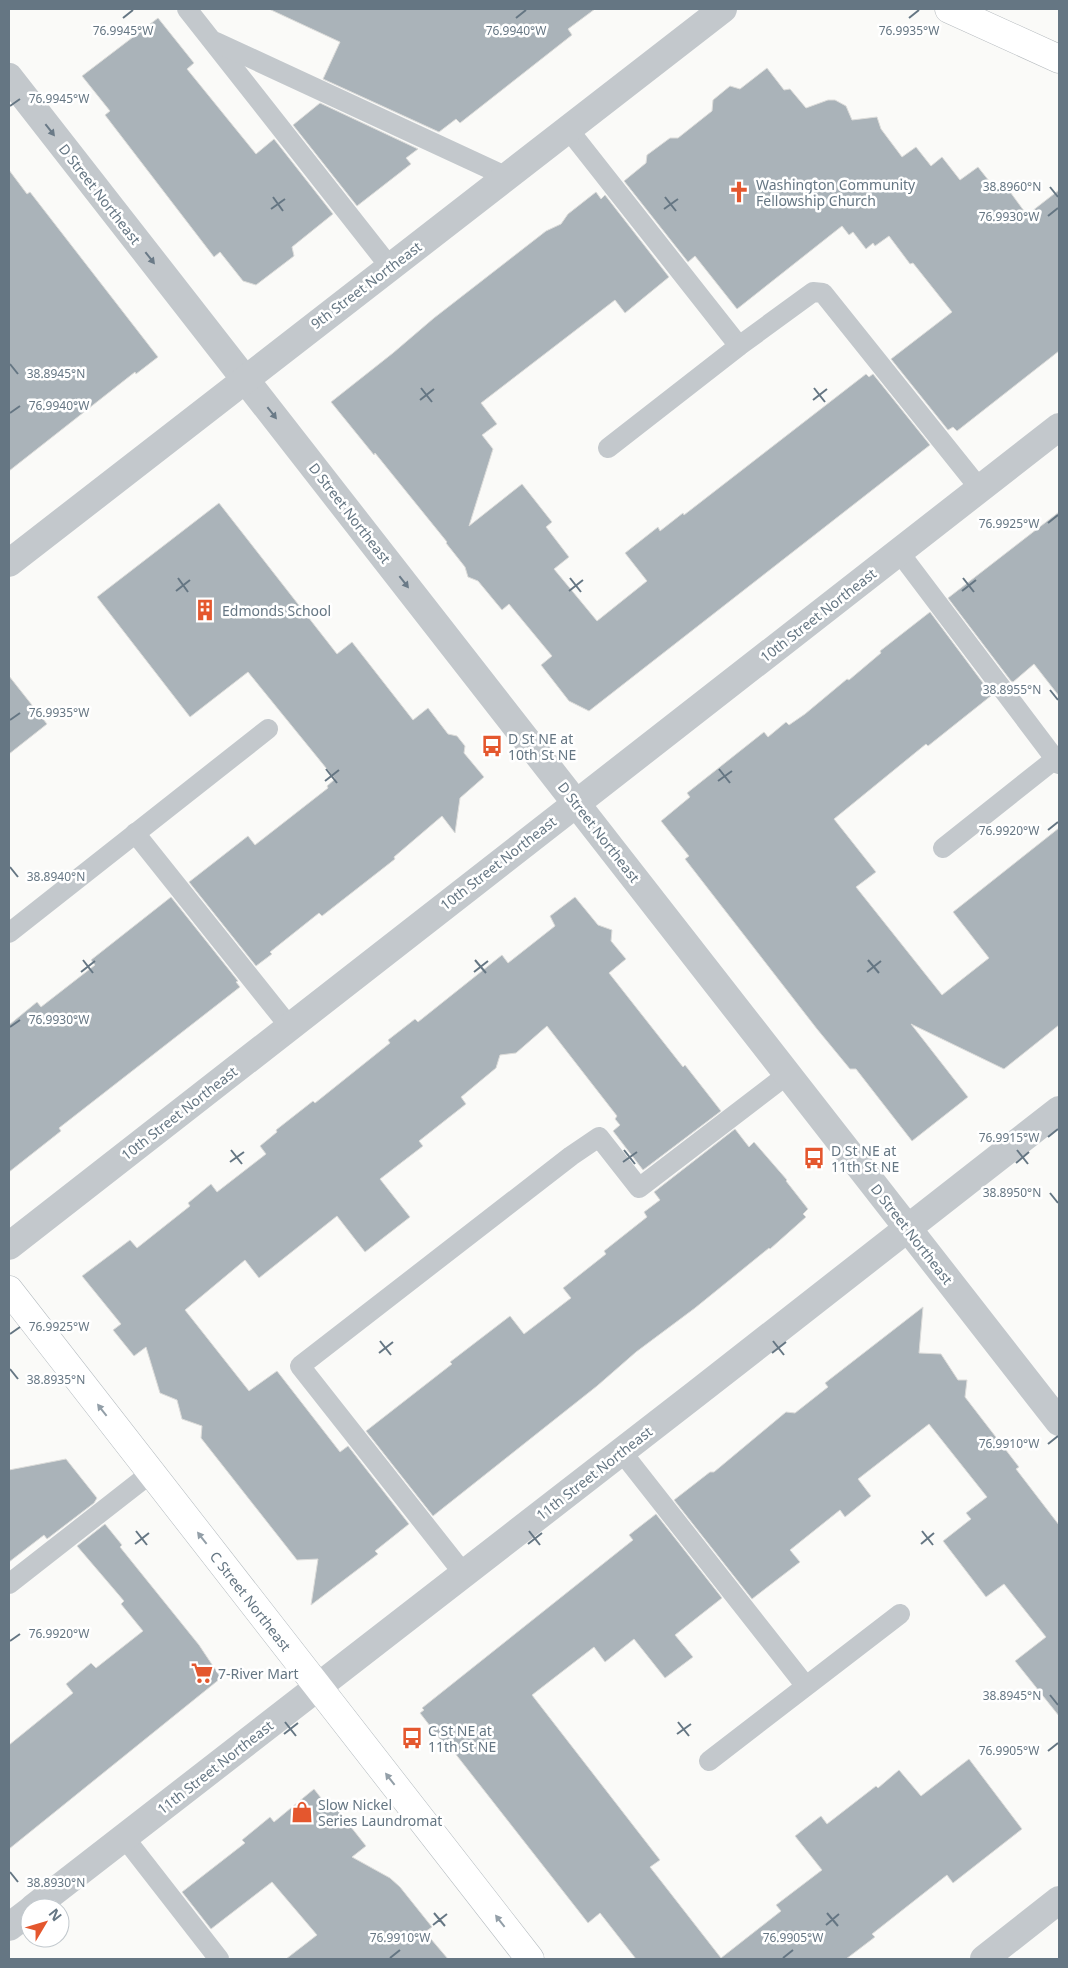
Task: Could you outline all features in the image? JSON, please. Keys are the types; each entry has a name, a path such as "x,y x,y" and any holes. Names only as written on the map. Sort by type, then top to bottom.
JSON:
{"main road":[{"path":"949,9 1059,59"},
{"name":"C Street Northeast","path":"9,1290 530,1959"}],"street":[{"name":"9th Street Northeast","path":"9,563 723,9"},
{"name":"D Street Northeast","path":"9,77 577,802 1059,1422"},
{"name":"10th Street Northeast","path":"9,1246 1059,427"},
{"name":"11th Street Northeast","path":"46,1898 1059,1110"},
{"path":"984,1959 1059,1900"},
{"path":"9,1927 20,1919"}],"lane":[{"path":"187,9 390,267"},
{"path":"212,40 507,177"},
{"path":"568,129 739,346"},
{"path":"608,448 739,346 813,292 823,293 980,489"},
{"path":"899,552 1058,760 943,848"},
{"path":"9,933 268,728"},
{"path":"135,833 290,1026"},
{"path":"464,1574 300,1366 571,1156 599,1137 639,1188 788,1074"},
{"path":"621,1451 805,1686"},
{"path":"9,1584 151,1473"},
{"path":"709,1760 900,1614"},
{"path":"124,1838 219,1959"}],"building":[{"path":"269,9 595,9 568,29 572,35 460,123 456,119 439,132 323,79 340,42"},
{"path":"158,18 194,63 187,69 256,154 274,139 333,214 292,247 294,256 256,285 243,281 220,252 214,257 105,115 110,111 82,76"},
{"path":"767,68 784,90 790,89 806,108 828,100 835,100 846,106 852,120 877,117 881,129 902,157 916,147 931,166 942,157 960,180 978,167 997,191 1005,185 1027,215 1059,190 1059,351 957,431 953,427 948,430 891,359 952,312 913,263 910,264 889,236 875,246 873,243 866,249 853,232 849,235 842,226 737,309 695,256 688,262 624,181 646,163 647,155 670,138 678,138 712,111 713,100 730,86 740,89"},
{"path":"320,103 418,149 406,158 411,164 357,206 293,125"},
{"path":"9,170 27,194 30,192 158,357 136,374 135,372 9,471"},
{"path":"596,192 601,199 605,195 669,277 625,313 615,300 481,403 497,424 482,435 493,449 469,526 522,484 552,522 546,527 569,557 554,569 597,621 647,581 625,553 658,527 660,531 683,513 684,515 866,374 869,377 873,374 930,445 589,711 569,701 541,665 552,656 509,604 502,610 478,581 468,577 465,567 447,542 331,402 434,318 546,231 561,224 568,214"},
{"path":"219,503 337,654 352,642 413,720 428,708 448,734 457,736 465,746 464,753 484,777 460,798 455,833 442,816 394,857 395,859 322,916 319,913 270,952 272,954 256,966 189,882 248,836 255,845 328,788 327,786 335,779 248,672 190,717 97,597"},
{"path":"1059,512 1059,696 1034,664 1013,682 1011,681 948,598"},
{"path":"930,612 992,695 928,746 926,744 834,819 876,872 856,887 942,995 989,958 953,912 1059,828 1059,1025 1004,1069 911,1024 968,1097 912,1141 856,1069 850,1069 817,1029 685,859 689,856 661,821 690,797 687,793 764,732 768,737 786,722 789,725 805,714"},
{"path":"9,676 47,724 9,754"},
{"path":"171,897 238,981 236,982 240,987 59,1128 61,1131 9,1172 9,1025 37,1002 41,1007 95,965 91,960"},
{"path":"575,897 598,925 612,930 611,941 626,959 609,973 683,1067 685,1065 721,1111 643,1170 613,1131 620,1125 615,1119 617,1116 547,1026 516,1053 500,1055 496,1068 461,1097 466,1104 419,1141 423,1146 380,1179 410,1217 365,1252 337,1216 259,1278 245,1260 185,1310 249,1391 277,1371 340,1452 348,1446 409,1524 375,1551 378,1554 311,1605 318,1559 297,1560 201,1438 202,1426 182,1419 177,1400 160,1393 146,1347 134,1356 113,1330 121,1324 82,1276 130,1240 137,1248 190,1206 188,1203 211,1184 217,1192 266,1154 260,1146 277,1132 276,1130 313,1101 315,1103 390,1043 388,1040 415,1019 418,1022 502,955 508,963 555,926 550,916"},
{"path":"735,1129 749,1147 754,1142 787,1180 808,1209 803,1214 806,1217 770,1249 636,1352 597,1386 433,1516 366,1431 510,1316 524,1334 571,1298 563,1288 606,1254 604,1251 647,1217 644,1212 660,1200 654,1192"},
{"path":"923,1307 919,1353 941,1354 958,1380 967,1380 965,1397 1019,1467 1016,1469 1059,1525 1059,1716 1015,1661 1046,1637 1004,1584 986,1597 943,1541 971,1519 966,1513 987,1497 929,1424 858,1479 871,1496 845,1517 840,1510 790,1550 800,1562 752,1599 674,1500 710,1472 714,1472 786,1412 795,1413 828,1387 825,1383"},
{"path":"66,1459 97,1498 94,1503 47,1539 44,1535 9,1562 9,1470"},
{"path":"656,1514 722,1598 675,1635 693,1657 665,1678 634,1639 605,1662 594,1647 532,1695 660,1860 650,1867 721,1958 781,1911 776,1905 822,1870 795,1836 821,1816 827,1824 876,1786 878,1788 899,1770 921,1796 969,1759 1022,1829 953,1883 947,1875 872,1934 875,1937 846,1959 636,1959 600,1913 588,1923 454,1752 451,1753 420,1713 424,1710 422,1708 633,1540 629,1535"},
{"path":"105,1524 122,1545 120,1547 199,1645 221,1678 9,1849 9,1745 73,1693 66,1684 91,1663 96,1668 143,1631 121,1604 124,1601 77,1546"},
{"path":"314,1789 332,1812 336,1808 366,1846 352,1857 390,1878 400,1887 432,1927 425,1932 448,1959 286,1959 317,1935 272,1882 211,1929 182,1892 245,1843 242,1840 270,1817 274,1822"}],"place":[{"name":"Washington Community Fellowship Church","path":"739,192"},
{"name":"Edmonds School","path":"205,610"},
{"name":"D St NE at 10th St NE","path":"492,746"},
{"name":"D St NE at 11th St NE","path":"814,1158"},
{"name":"7-River Mart","path":"202,1673"},
{"name":"C St NE at 11th St NE","path":"412,1738"},
{"name":"Slow Nickel Series Laundromat","path":"302,1812"}]}
